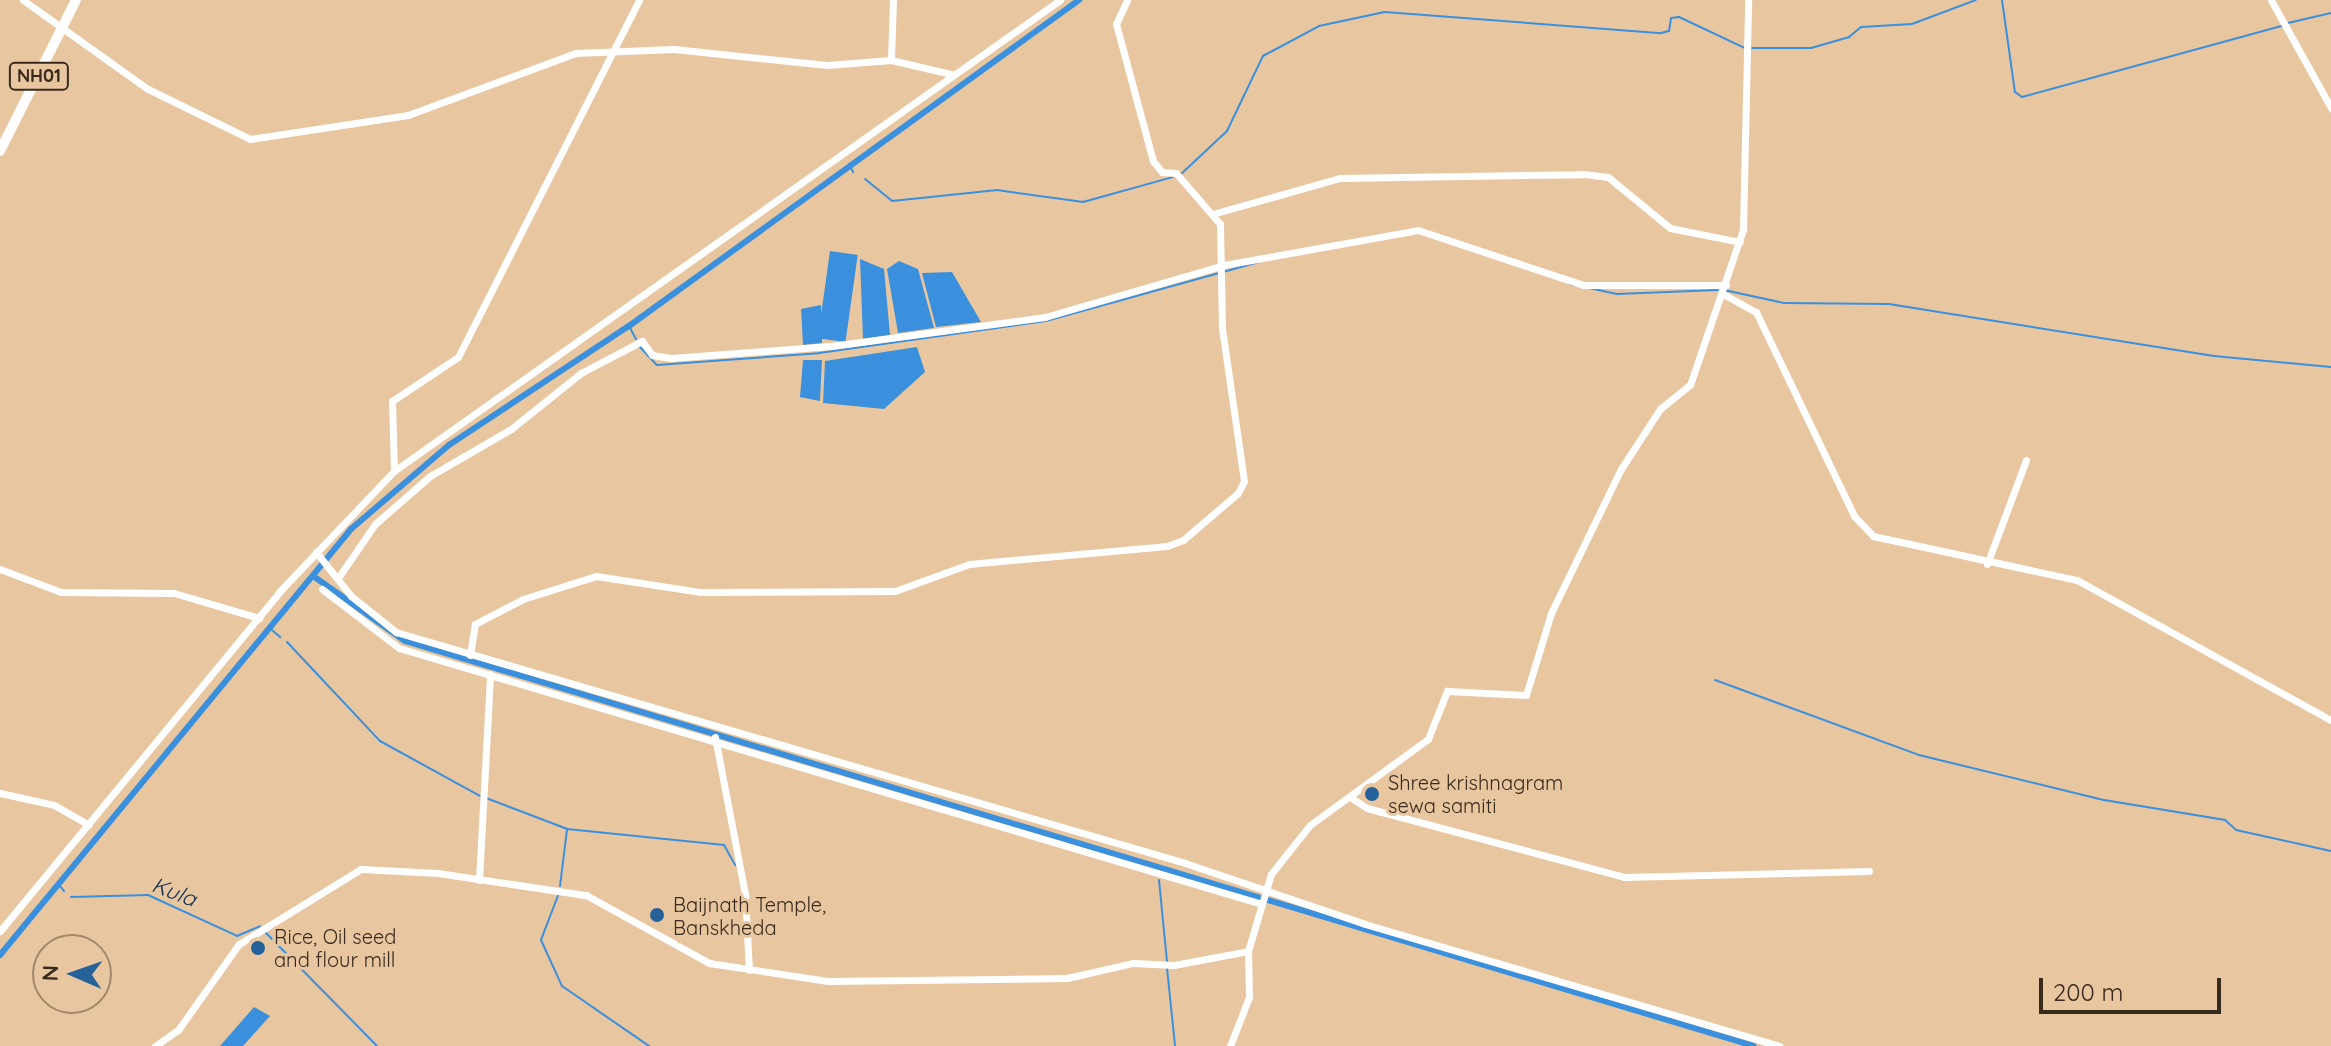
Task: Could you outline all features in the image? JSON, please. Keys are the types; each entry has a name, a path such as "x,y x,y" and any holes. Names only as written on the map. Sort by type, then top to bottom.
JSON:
{"highway":[{"name":"NH01","path":"0,151 76,0"}],"street":[{"path":"23,0 148,89 250,139 408,115 535,65 610,51 674,49 827,65 891,60 951,74"},
{"path":"394,471 392,401 458,357 610,51 639,0"},
{"path":"891,60 893,0"},
{"path":"0,931 259,618 316,552 394,471 877,133 951,74 1060,0"},
{"path":"470,655 475,624 523,599 596,576 700,592 895,591 969,564 1096,555 1183,540 1244,481 1222,328 1224,269 1216,213 1178,176 1162,172 1153,161 1116,24 1127,0"},
{"path":"1230,1046 1249,997 1248,951 1259,903 1264,888 1297,838 1428,739 1447,691 1526,695 1569,571 1635,445 1660,409 1690,385 1740,242 1748,184 1748,0"},
{"path":"2271,0 2331,108"},
{"path":"1216,213 1340,178 1584,174 1608,177 1670,228 1740,242"},
{"path":"337,579 375,524 430,476 511,429 581,373 642,341 659,358 895,338 1045,317 1224,269 1418,230 1583,285 1725,289"},
{"path":"1725,289 1726,300 1756,312 1863,529 1883,540 1987,564 2077,580 2331,720"},
{"path":"1987,564 1996,527 2026,460"},
{"path":"316,552 332,568 337,579 396,632 1264,888 1351,920 1779,1046"},
{"path":"0,569 61,592 174,593 259,618"},
{"path":"322,589 399,648 715,737 1259,903"},
{"path":"479,880 490,674"},
{"path":"715,737 745,894 749,970"},
{"path":"0,793 54,805 89,825"},
{"path":"1350,797 1367,808 1624,877 1869,871"},
{"path":"155,1046 178,1030 239,944 361,869 479,880 586,895 627,914 688,955 749,970 828,981 948,981 1002,974 1067,978 1133,963 1174,965 1248,951"}],"water":[{"path":"830,251 858,255 845,342 818,338"},
{"path":"860,259 884,269 890,335 863,339"},
{"path":"899,261 918,269 934,328 898,333 887,269"},
{"path":"952,272 981,322 936,327 922,273"},
{"path":"821,305 822,343 803,345 801,309"},
{"path":"917,347 925,372 884,409 823,403 825,361"},
{"path":"803,360 822,360 820,401 800,397"},
{"path":"254,1007 270,1016 243,1046 220,1046"}],"waterway":[{"path":"0,955 351,529 449,445 629,326 1079,0"},
{"path":"1752,48 1811,48 1849,37 1861,27 1912,24 1976,0"},
{"path":"2002,0 2015,92 2022,97 2282,26"},
{"path":"1180,175 1227,131 1263,56 1319,26 1385,12 1661,33 1669,31 1671,18 1679,17 1745,48"},
{"path":"2288,23 2331,13"},
{"path":"849,164 853,172"},
{"path":"865,179 892,201 997,190 1083,202 1173,177"},
{"path":"639,346 657,365 819,353 1046,321 1259,262"},
{"path":"1570,284 1617,294 1718,290"},
{"path":"1724,290 1784,303 1889,304 2214,356 2331,367"},
{"path":"629,326 636,339"},
{"path":"316,578 405,641 1754,1046"},
{"path":"272,630 280,637"},
{"path":"287,642 380,741 480,796"},
{"path":"1715,680 1919,755 2104,800 2225,820 2236,830 2331,851"},
{"path":"486,798 567,829 724,845 735,865"},
{"path":"560,886 567,830"},
{"path":"1159,880 1167,962"},
{"name":"Kula","path":"59,885 64,891"},
{"path":"559,893 541,940 562,986 649,1046"},
{"name":"Kula","path":"71,897 148,895 237,936 260,926"},
{"name":"Kula","path":"266,933 377,1046"},
{"path":"1167,968 1175,1046"}],"place":[{"name":"Shree krishnagram sewa samiti","path":"1372,794"},
{"name":"Baijnath Temple, Banskheda","path":"657,915"},
{"name":"Rice, Oil seed and flour mill","path":"258,948"}]}
